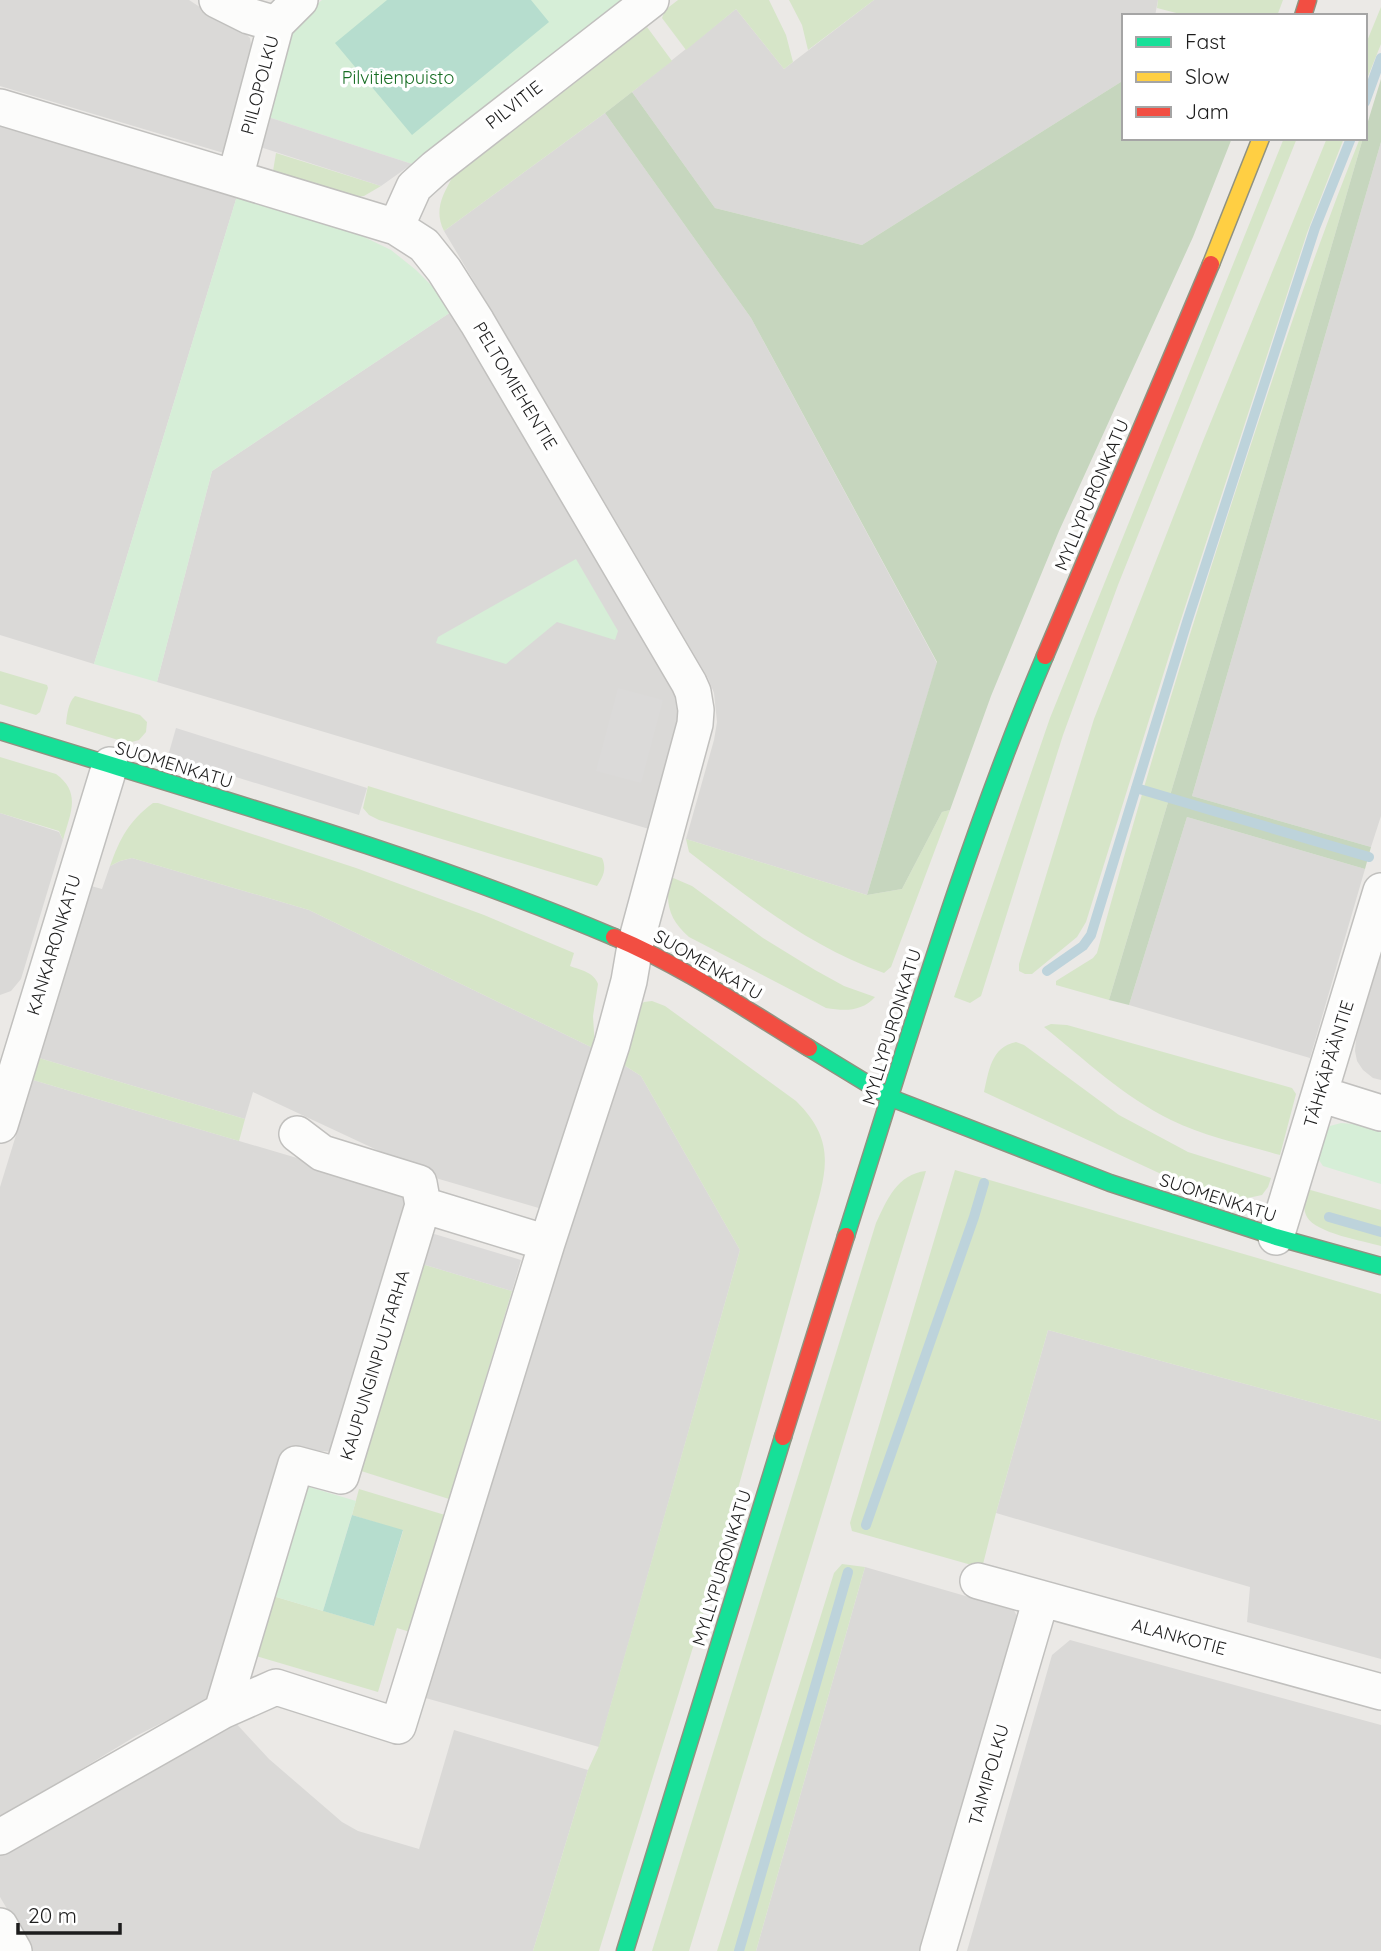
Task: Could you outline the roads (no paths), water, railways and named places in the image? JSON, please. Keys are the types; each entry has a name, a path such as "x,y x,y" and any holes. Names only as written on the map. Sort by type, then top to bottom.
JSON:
{"street":[{"path":"216,0 249,16 288,12"},
{"name":"PILVITIE","path":"396,227 414,187 435,167 651,0"},
{"name":"PIILOPOLKU","path":"235,178 288,12"},
{"name":"PELTOMIEHENTIE","path":"0,107 396,227 424,244 444,270 626,574 693,692 695,724 635,946"},
{"name":"MYLLYPURONKATU","path":"625,1951 819,1319 946,920 1019,717 1216,253 1260,140"},
{"name":"SUOMENKATU","path":"0,731 476,884 635,946 688,974 891,1098 1110,1183 1276,1237 1381,1266"},
{"name":"KANKARONKATU","path":"0,1125 15,1021 110,765"},
{"name":"TÄHKÄPÄÄNTIE","path":"1276,1237 1381,891"},
{"path":"0,1837 222,1712 276,1687 398,1726 547,1243 612,1044 635,946"},
{"path":"1320,1094 1381,1113"},
{"path":"297,1134 322,1153 419,1183 423,1205 547,1243"},
{"name":"KAUPUNGINPUUTARHA","path":"222,1712 296,1464 341,1476 423,1205"},
{"name":"ALANKOTIE","path":"978,1581 1381,1692"},
{"name":"TAIMIPOLKU","path":"938,1951 1041,1599"},
{"path":"0,1926 14,1951"}],"waterway":[{"path":"1367,96 1381,58"},
{"path":"1047,971 1083,946 1091,935 1187,622 1315,228 1350,140"},
{"path":"1136,788 1369,857"},
{"path":"866,1525 984,1183"},
{"path":"1329,1217 1381,1232"},
{"path":"739,1951 848,1572"}],"park label":[{"name":"Pilvitienpuisto","path":"398,78"}]}
